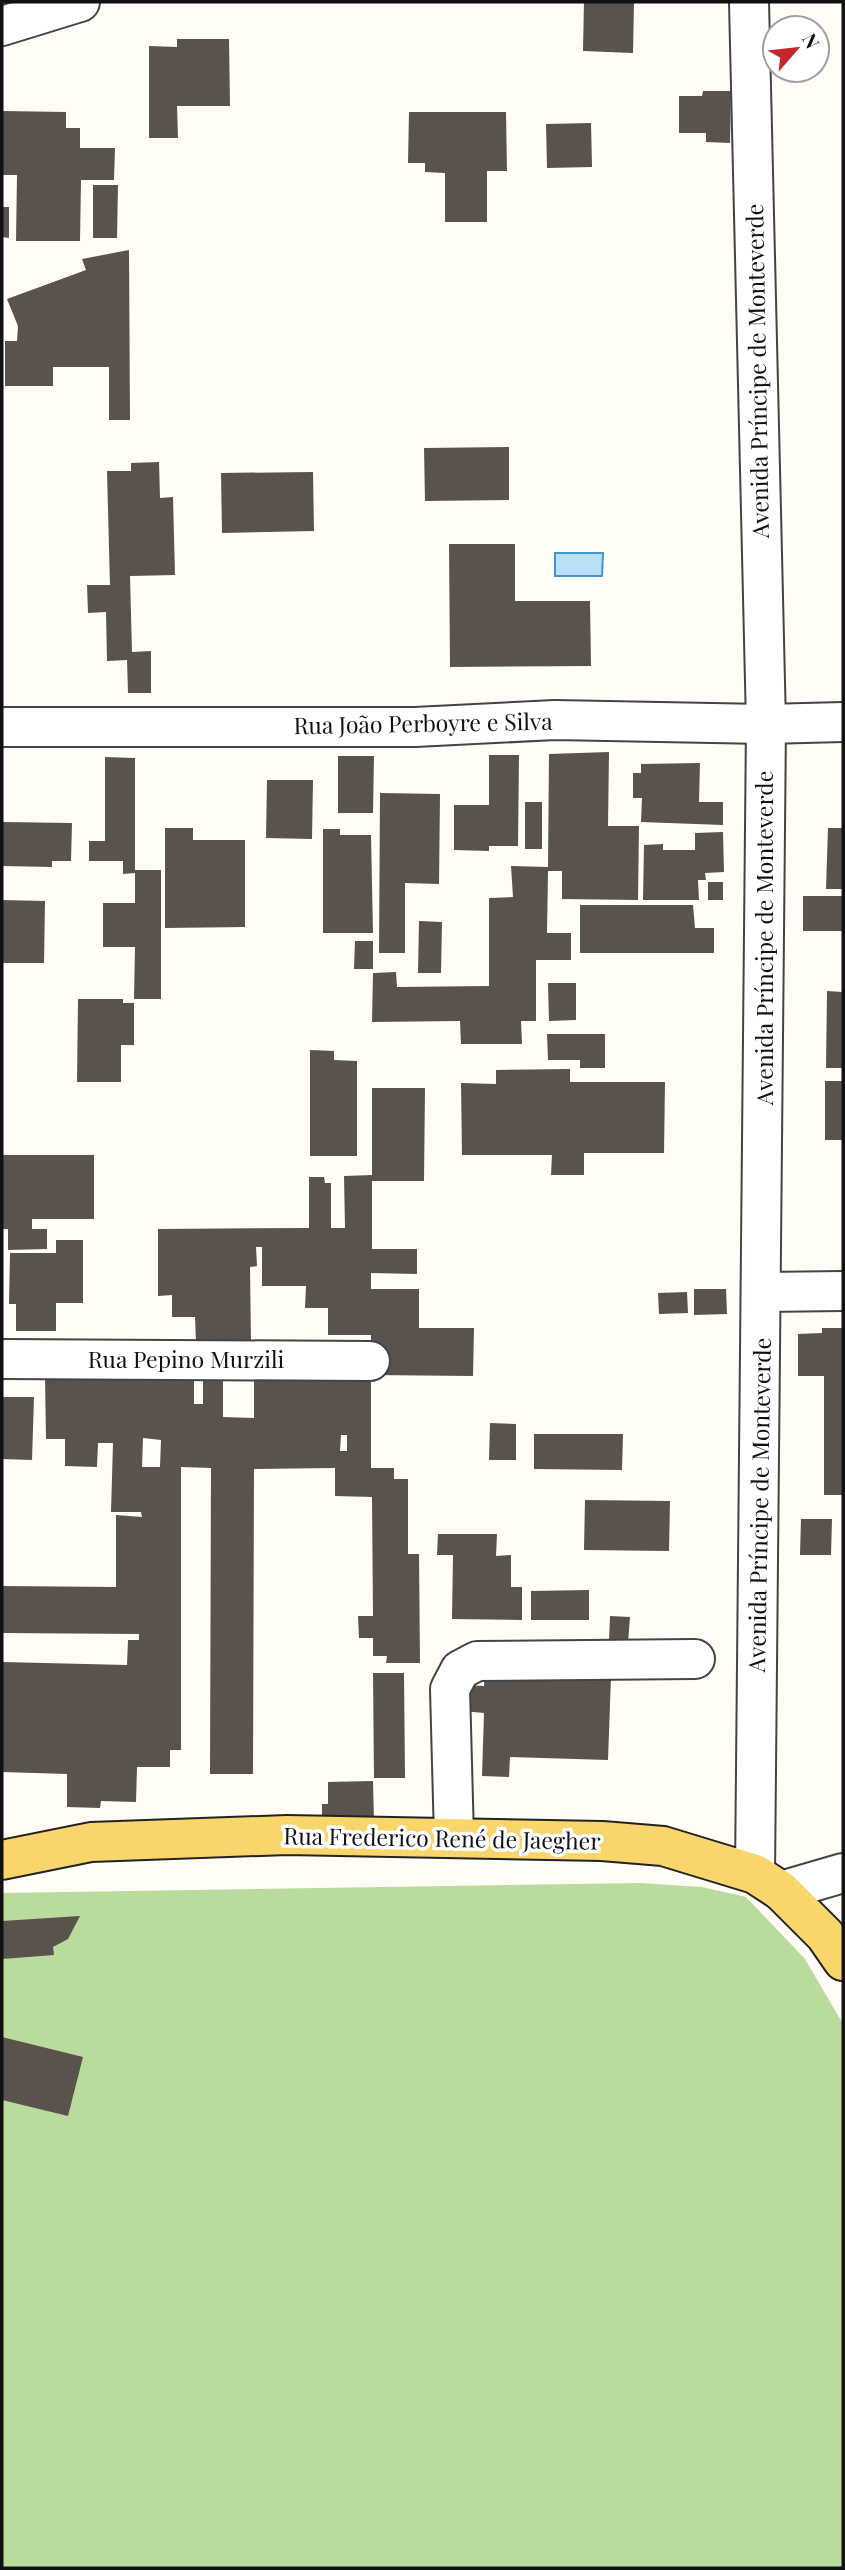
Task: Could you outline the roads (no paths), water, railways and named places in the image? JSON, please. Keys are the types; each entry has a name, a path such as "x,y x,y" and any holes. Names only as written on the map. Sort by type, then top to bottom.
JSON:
{"main road":[{"name":"Rua Frederico René de Jaegher","path":"2,1860 91,1842 287,1835 602,1841 663,1846 768,1883 825,1935 843,1961"}],"street":[{"path":"2,26 80,2"},
{"name":"Avenida Príncipe de Monteverde","path":"749,2 766,724 763,1292 768,1883"},
{"name":"Rua João Perboyre e Silva","path":"2,727 415,727 555,720 766,724 843,722"},
{"path":"763,1292 843,1291"},
{"name":"Rua Pepino Murzili","path":"2,1359 370,1361"},
{"path":"454,1838 450,1689 460,1670 477,1661 695,1659"},
{"path":"768,1883 843,1873"}],"water":[{"path":"555,553 603,553 602,576 555,576"}]}
